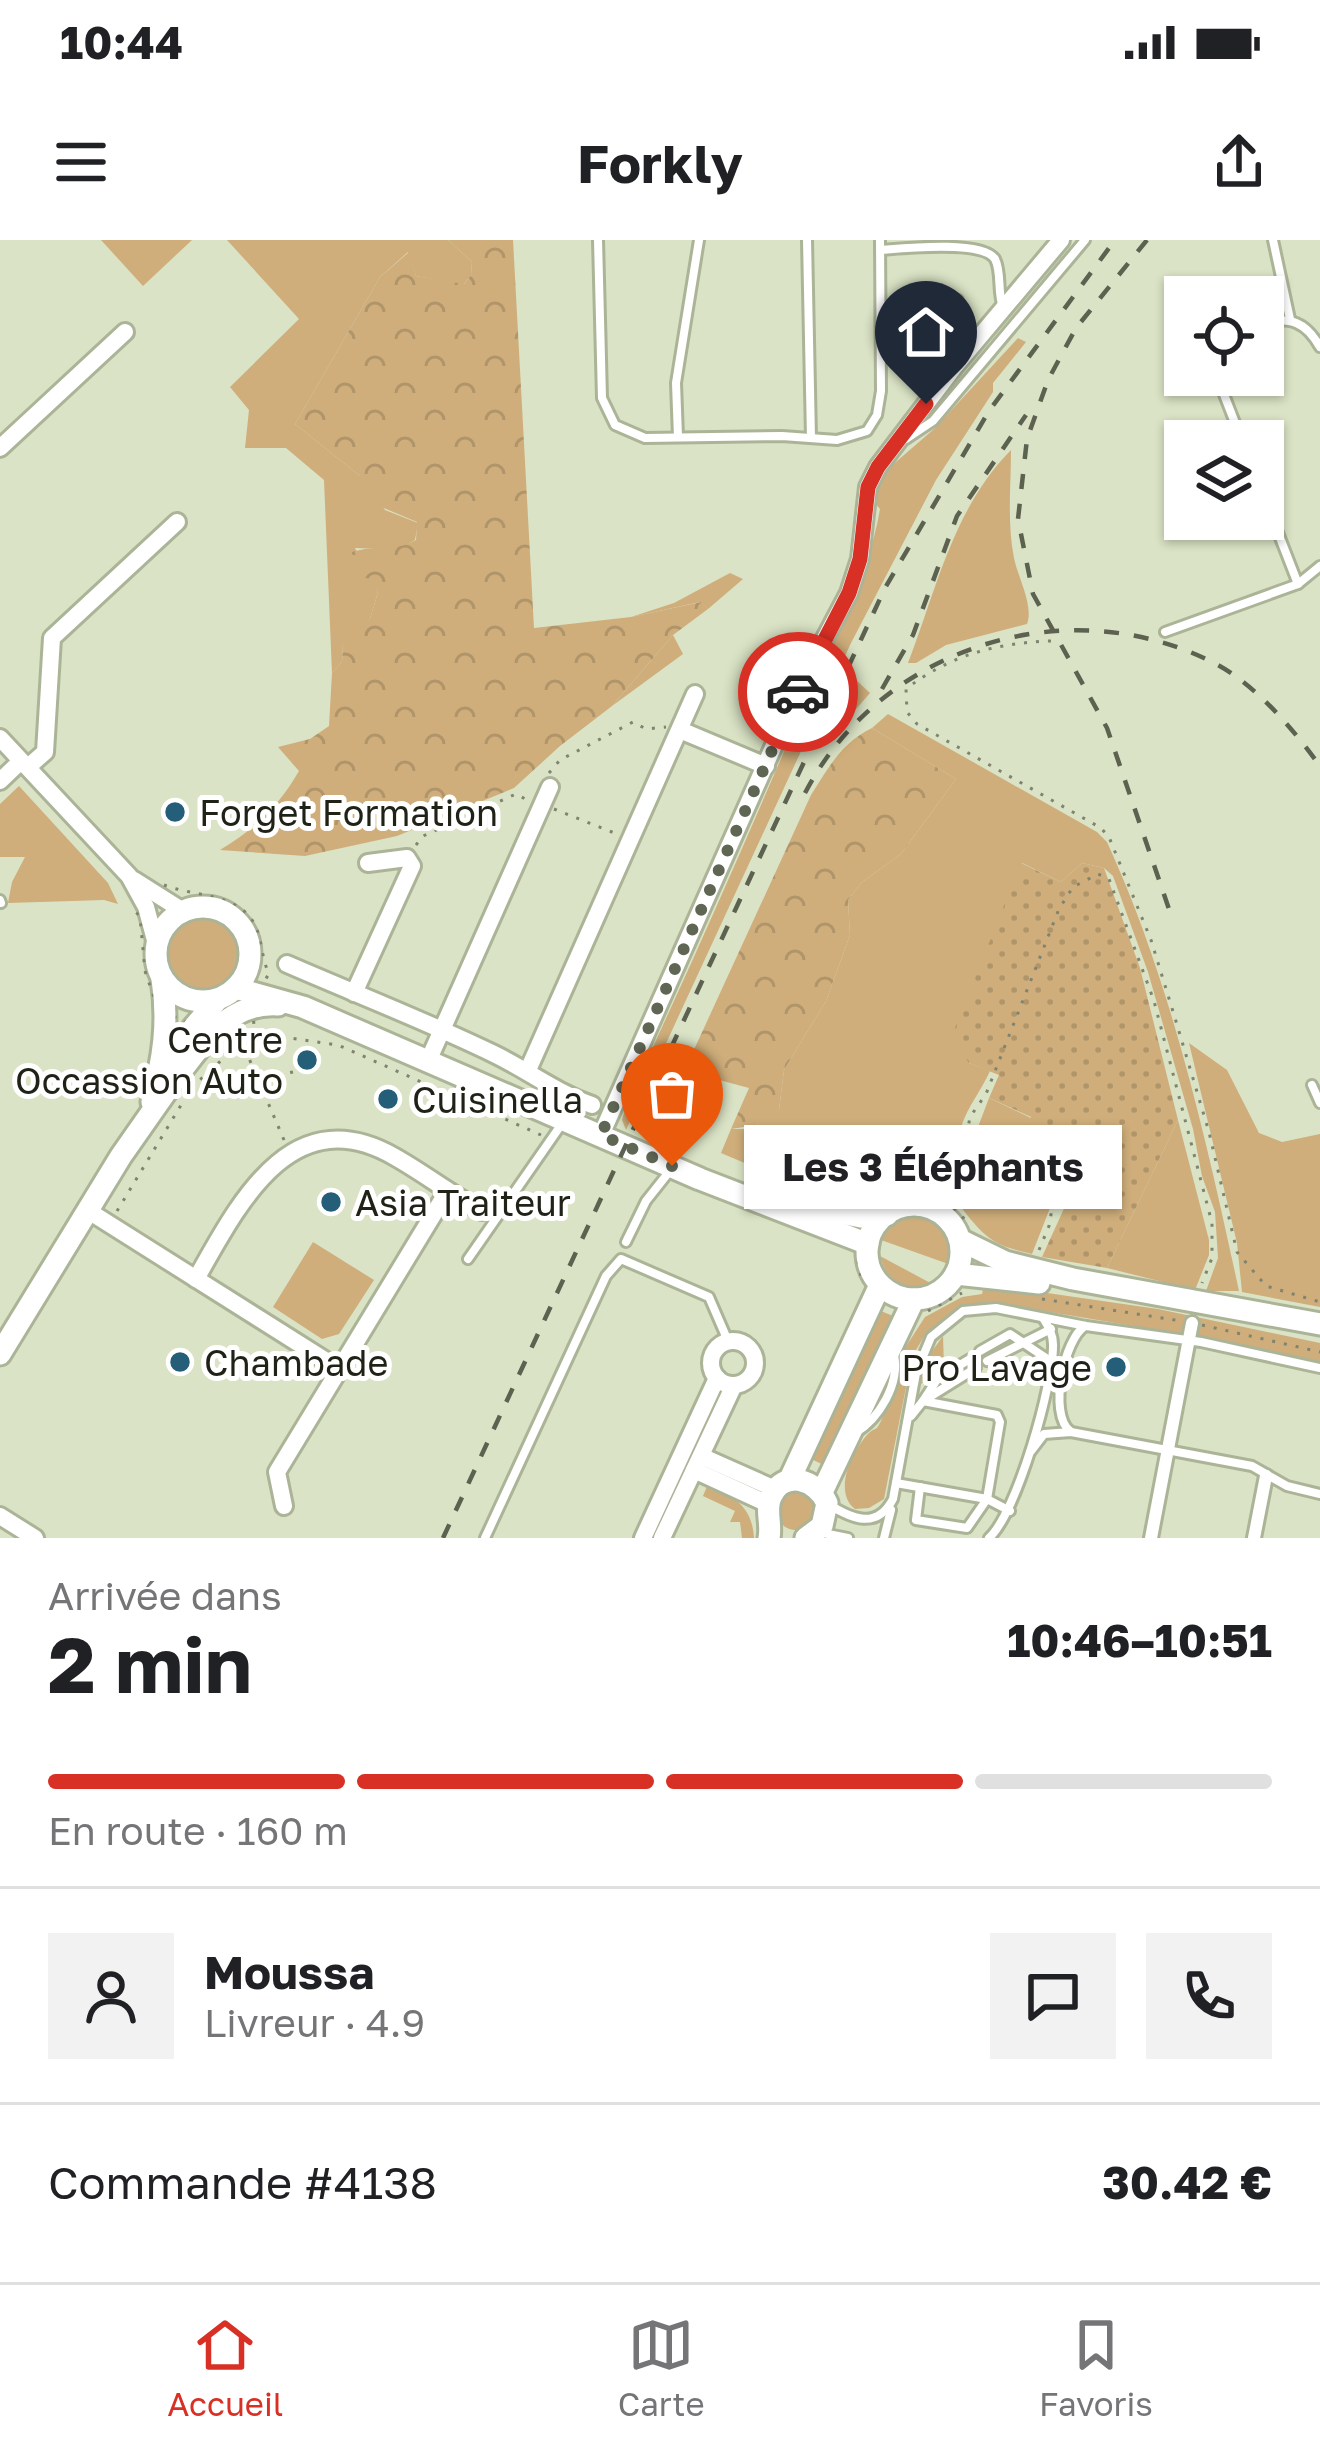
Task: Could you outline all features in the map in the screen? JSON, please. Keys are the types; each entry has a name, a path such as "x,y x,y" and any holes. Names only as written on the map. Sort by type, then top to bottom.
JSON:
{"street":[{"path":"601,1135 803,680 849,593 860,559 868,487 955,366 1061,240"},
{"path":"0,448 125,332"},
{"path":"0,781 45,752 52,638 177,522"},
{"path":"528,1070 695,694"},
{"path":"680,730 766,766"},
{"path":"0,738 152,901 183,911"},
{"path":"429,1059 544,791"},
{"path":"354,993 412,866 407,858 398,856 368,863"},
{"path":"149,1115 164,1054 167,1015 156,962 152,901"},
{"path":"156,944 166,925 183,911 198,907 228,914 247,939 246,993 219,1024 200,1033"},
{"path":"287,964 443,1029 528,1070 557,1093 592,1106"},
{"path":"162,979 187,999 246,993 303,1007 723,1189 868,1244"},
{"path":"0,1354 200,1033 246,993"},
{"path":"196,1279 245,1192 290,1154 318,1142 356,1141 393,1155 482,1211"},
{"path":"723,1189 861,1217 891,1207 930,1208 987,1255 1031,1269 1194,1312 1320,1324"},
{"path":"284,1506 278,1472 447,1192"},
{"path":"891,1207 868,1244 872,1273 890,1293 919,1306"},
{"path":"87,1210 339,1369"},
{"path":"880,1285 775,1507 778,1532 805,1537 825,1519 824,1497 892,1346 919,1306 956,1274 965,1233"},
{"path":"956,1274 1083,1290 1320,1338"},
{"path":"1151,1538 1194,1312"},
{"path":"728,1341 742,1342 755,1360 748,1380 725,1382 711,1367 712,1355 728,1341"},
{"path":"662,1538 697,1463 725,1382"},
{"path":"643,1538 725,1382"},
{"path":"697,1463 775,1507"},
{"path":"1254,1538 1266,1476"},
{"path":"775,1507 808,1481 824,1497"},
{"path":"0,1516 35,1538"}],"lane":[{"path":"598,240 602,398 607,414 626,432 645,438 837,440 867,431 877,415 881,391 881,245 964,244 986,249 997,262 1004,308"},
{"path":"678,437 676,383 699,240"},
{"path":"807,240 811,438"},
{"path":"889,452 932,421 1085,240"},
{"path":"1273,240 1290,319"},
{"path":"955,366 953,317 958,300"},
{"path":"1284,320 1305,326 1320,347"},
{"path":"1281,540 1298,584"},
{"path":"1165,632 1298,584 1320,566"},
{"path":"1312,1085 1320,1103"},
{"path":"468,1259 565,1119"},
{"path":"626,1242 646,1201 672,1166"},
{"path":"485,1538 606,1276 621,1258 709,1297 728,1341"},
{"path":"884,1538 916,1373 931,1337 963,1311 996,1308 1320,1367"},
{"path":"989,1538 1010,1511 1031,1451 1054,1341 1043,1318"},
{"path":"987,1361 1062,1321"},
{"path":"1071,1432 1059,1419 1058,1403 1073,1336 1086,1326"},
{"path":"980,1352 1010,1334 1028,1342 1051,1363"},
{"path":"907,1422 942,1376 970,1359"},
{"path":"923,1401 976,1368"},
{"path":"920,1487 916,1520 968,1528 986,1499 1000,1418 923,1401"},
{"path":"1031,1451 1044,1434 1071,1432 1252,1466 1266,1476 1320,1494"},
{"path":"896,1484 986,1499 1010,1511"},
{"path":"824,1497 848,1516 868,1520 892,1502"},
{"path":"805,1537 848,1538"}],"path":[{"path":"1051,641 1009,643 956,658 906,689 907,712 917,724 1102,828 1109,837 1151,940 1209,1132 1237,1252 1266,1286 1320,1302"},
{"path":"407,858 423,836 516,794 533,806 560,760 633,722 646,729 680,730"},
{"path":"544,791 556,809 630,840"},
{"path":"1031,1269 1053,1203 1005,1153 968,1128 1060,909 1073,886 1098,874 1109,879 1154,1001 1212,1223 1212,1258 1194,1312"},
{"path":"226,1057 181,1018 160,1015 145,971 136,912 164,885 224,898 242,909 255,926 268,974 246,993 256,1042"},
{"path":"109,1224 192,1088 226,1057 256,1042 283,1037 338,1045 552,1140"},
{"path":"245,1048 290,1154"},
{"path":"237,1098 268,1078 292,1072"},
{"path":"891,1207 908,1194 933,1197 953,1208 965,1233"},
{"path":"919,1306 979,1290 982,1276"},
{"path":"1044,1299 1194,1312 1320,1352"}],"green space":[{"path":"101,240 192,240 143,286"},
{"path":"227,240 448,240 472,262 471,275 463,285 416,276 408,252 380,277 295,424 360,476 385,510 418,523 415,540 399,550 355,548 378,592 370,619 343,644 342,662 332,673 324,480 286,448 245,448 249,410 230,387 299,319"},
{"path":"448,240 513,240 534,628 631,617 701,602 708,609 673,635 612,706 514,788 397,836 305,856 220,850 265,816 299,771 278,747 310,739 329,726 332,673 342,662 343,644 352,631 370,619 378,592 370,579 345,573 341,558 416,540 417,522 355,496 360,476 295,424 380,277 409,252 416,276 464,284 472,262"},
{"path":"1018,338 1026,342 993,383 993,392 936,480 851,643 626,1130 622,1120 628,1100 858,585 880,509 874,502 882,474 934,429"},
{"path":"1011,450 1011,531 1027,600 1027,624 946,645 908,663 961,524 991,473"},
{"path":"730,573 743,579 708,609 700,602 631,617 674,603"},
{"path":"673,635 683,654 612,706"},
{"path":"856,680 870,693 825,745 826,735"},
{"path":"888,714 1107,842 1169,1006 1239,1291 1206,1291 1218,1258 1215,1212 1148,972 1113,876 1104,868 1082,863 1061,882 1022,863 969,1063 990,1071 961,1127 966,1138 1000,1158 1050,1208 1032,1254 992,1240 952,1197 933,1184 903,1184 849,1207 721,1153 731,1129 752,1129 779,1110 784,1070 826,1001 850,935 848,900 861,883 901,854 956,779 872,728"},
{"path":"872,728 956,779 901,854 861,883 848,900 850,935 826,1001 784,1070 779,1110 769,1123 731,1129 749,1088 708,1077 681,1078 811,795 844,748"},
{"path":"19,786 108,883 118,904 104,900 8,903 25,857 0,857 0,804"},
{"path":"1021,863 1061,882 1082,863 1104,868 1140,968 1178,1120 1107,1268 1042,1257 1086,1160 1026,1131 1031,1117 989,1098 999,1075 969,1063 951,1038"},
{"path":"201,916 228,928 240,955 228,982 201,994 174,982 162,955 174,928"},
{"path":"1189,1043 1227,1070 1259,1133 1282,1142 1320,1134 1320,1307 1242,1292 1237,1243"},
{"path":"989,1098 1031,1118 1027,1132 1086,1160 1066,1204 1043,1172 978,1127"},
{"path":"1178,1120 1209,1240 1209,1255 1195,1290 1107,1268"},
{"path":"923,1214 951,1233 954,1266 881,1240 898,1221"},
{"path":"313,1242 374,1280 339,1334 322,1339 273,1307"},
{"path":"880,1256 936,1286 900,1285 888,1275"},
{"path":"984,1284 1158,1309 1320,1343 1320,1365 1199,1337 1038,1310 992,1303 961,1307 926,1333 912,1357 884,1499 869,1508 855,1509 845,1493 847,1472 888,1406 904,1360 901,1354 925,1317 962,1297 982,1294"},
{"path":"876,1309 898,1318 830,1468 807,1457"},
{"path":"943,1336 944,1368 921,1384 925,1361"},
{"path":"708,1484 740,1504 750,1518 754,1538 742,1538 740,1522 730,1522 735,1511 703,1496"},
{"path":"796,1490 810,1496 816,1510 810,1524 796,1530 782,1524 776,1510 782,1496"}],"railway":[{"path":"443,1538 885,588 989,411 1115,240"},
{"path":"1147,240 1076,328 1048,380 1027,439 1018,519 1033,594 1107,728 1169,909"},
{"path":"882,689 913,635 957,516 1026,415"},
{"path":"805,793 838,742 880,700 929,668 984,645 1041,632 1100,631 1159,641 1216,664 1260,696 1320,766"}],"way so far":[{"path":"672,1166 601,1135 798,692"}],"place":[{"name":"Forget Formation","path":"175,812"},
{"name":"Centre Occassion Auto","path":"307,1060"},
{"name":"Cuisinella","path":"388,1099"},
{"name":"Les 3 Éléphants","path":"672,1166"},
{"name":"Asia Traiteur","path":"331,1202"},
{"name":"Chambade","path":"180,1362"},
{"name":"Pro Lavage","path":"1116,1367"}],"route":[{"path":"798,692 849,593 860,559 868,487 926,404"}]}
